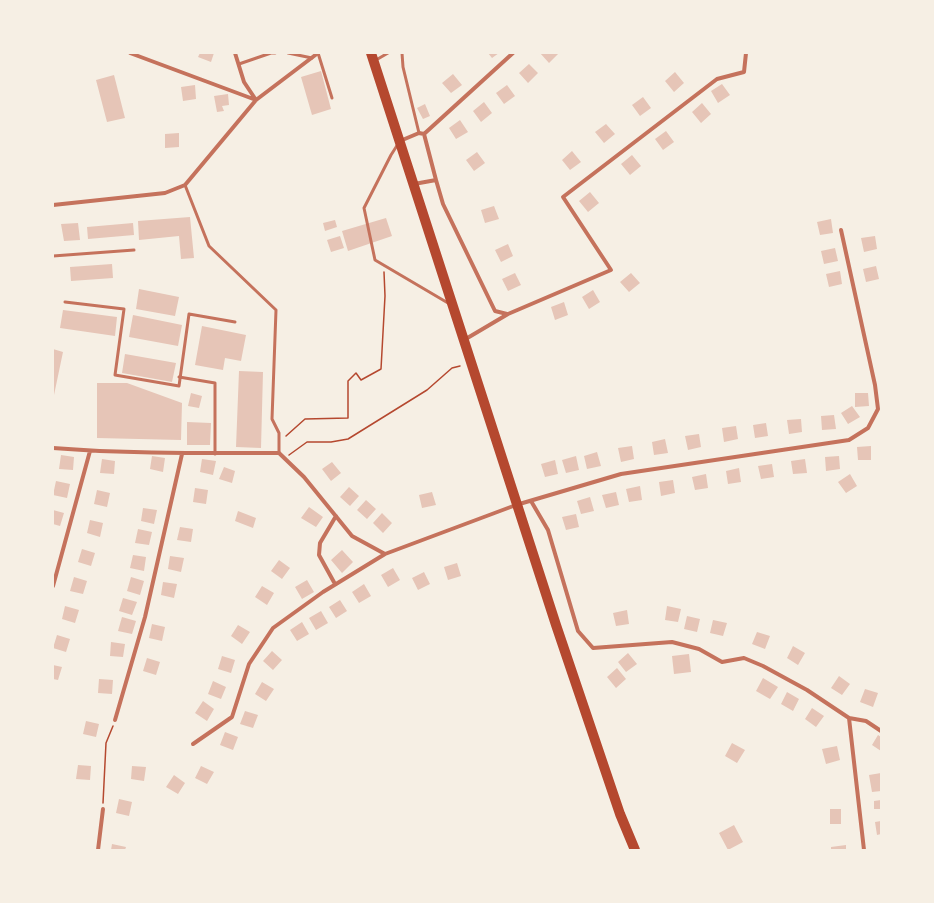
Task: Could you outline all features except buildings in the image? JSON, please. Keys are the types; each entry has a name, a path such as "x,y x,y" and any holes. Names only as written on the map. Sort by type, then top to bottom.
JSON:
{"highway":[{"path":"373,57 516,506 620,814 635,850"}],"street":[{"path":"130,53 256,100"},
{"path":"235,53 244,82 256,100"},
{"path":"53,205 165,193 184,185 256,100 318,53"},
{"path":"400,141 419,134 424,134 513,53"},
{"path":"464,340 508,314 611,270 563,196 717,79 744,72 746,53"},
{"path":"424,134 442,204 496,311 508,314"},
{"path":"414,184 436,180"},
{"path":"193,744 232,717 250,664 273,628 335,584 385,554 516,506 621,474 849,440 868,428 878,409 875,385 841,230"},
{"path":"53,448 90,451 182,454 279,453 304,477 352,536 385,554"},
{"path":"53,586 90,451"},
{"path":"115,720 145,617 182,454"},
{"path":"531,501 548,530 578,631 593,648 672,642 699,649 722,662 744,658 807,690 849,718 866,722 881,731"},
{"path":"335,584 319,555 320,544 336,516"},
{"path":"849,718 864,850"},
{"path":"98,850 102,809"}],"lane":[{"path":"239,64 275,53"},
{"path":"288,53 312,58"},
{"path":"318,53 332,98"},
{"path":"373,57 388,53"},
{"path":"402,53 403,67 419,134"},
{"path":"400,141 391,155 364,208 375,260 453,306"},
{"path":"184,185 210,246 276,310 272,419 279,433 279,453"},
{"path":"53,256 134,250"},
{"path":"65,302 124,309 115,375 179,386 179,377 189,314 235,322"},
{"path":"179,377 215,384 215,454"}],"path":[{"path":"279,442 305,419 348,418 348,381 356,373 361,380 381,369 385,296 384,265"},
{"path":"284,458 306,442 331,442 348,439 427,390 452,368 460,366"},
{"path":"102,809 106,743 115,720"}]}
